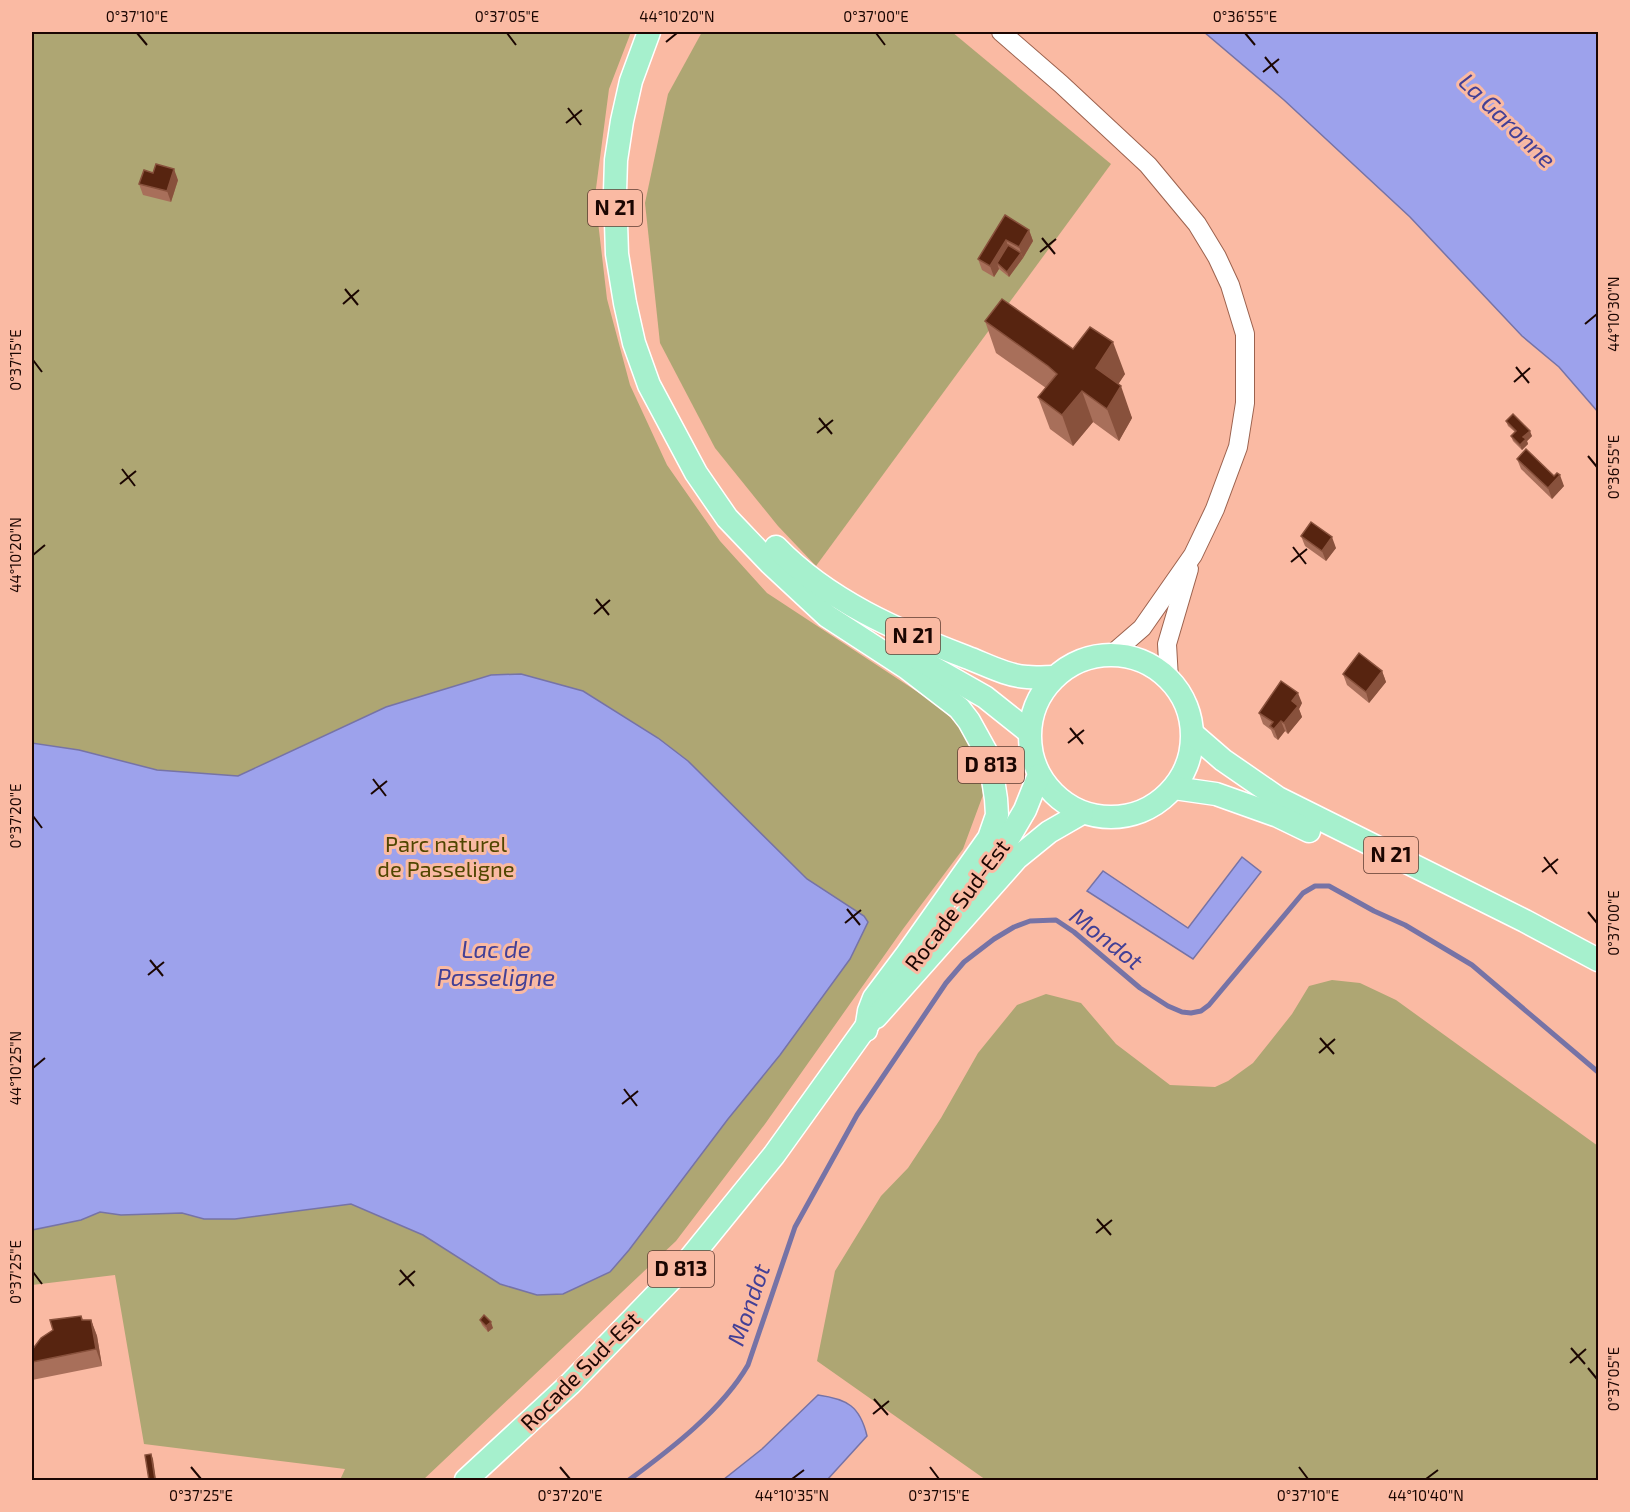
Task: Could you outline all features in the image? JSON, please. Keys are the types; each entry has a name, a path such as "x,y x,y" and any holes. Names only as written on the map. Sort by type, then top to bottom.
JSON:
{"main road":[{"name":"N 21","path":"649,32 631,81 616,160 617,254 634,342 649,385 696,473 727,518 770,563 834,610 985,697 1029,732"},
{"name":"N 21","path":"659,32 644,69 636,99 625,167 624,205 628,268 647,349 670,402 693,442 717,480 746,517 786,558 839,598 907,634 1000,670 1026,678 1055,677"},
{"name":"D 813","path":"770,563 827,616 907,668 959,708 990,759 997,815 990,838 874,998 866,1030"},
{"path":"1112,654 1143,661 1169,679 1182,695 1190,713 1193,734 1188,762 1174,788 1155,805 1132,815 1107,818 1082,813 1057,798 1039,775 1031,754 1029,732 1033,712 1042,693 1055,677 1072,664 1091,657 1112,654"},
{"name":"N 21","path":"1193,734 1223,760 1278,798 1599,960"},
{"name":"Rocade Sud-Est","path":"866,1030 878,1010 1010,836 1025,810 1039,775"},
{"name":"N 21","path":"1174,788 1216,794 1278,816 1477,909 1599,973"},
{"name":"Rocade Sud-Est","path":"466,1480 570,1384 683,1267 774,1155 866,1030 1017,858 1049,832 1082,813"}],"street":[{"path":"1001,32 1061,84 1152,170 1197,224 1218,258 1230,285 1245,334 1245,404 1238,447 1215,509 1193,555 1167,644 1169,679"},
{"path":"1112,654 1142,628 1193,555"}],"green space":[{"name":"Parc naturel de Passeligne","path":"32,32 631,32 609,89 595,196 607,299 630,385 667,465 720,541 767,593 939,706 975,743 983,795 963,849 903,929 765,1124 676,1241 423,1480 340,1480 345,1469 144,1444 115,1275 32,1285"},
{"path":"702,32 952,32 1111,164 816,566 778,526 715,448 660,343 645,203 668,94"},
{"path":"1332,980 1360,983 1396,1000 1598,1146 1598,1480 986,1480 817,1361 835,1271 881,1196 908,1168 941,1118 978,1053 1017,1005 1046,994 1081,1003 1116,1044 1170,1085 1215,1087 1228,1081 1253,1063 1292,1014 1309,986"}],"water":[{"name":"La Garonne","path":"1204,32 1598,32 1598,412 1559,367 1522,336 1410,217 1284,100"},
{"name":"Lac de Passeligne","path":"521,674 583,691 658,738 688,761 807,879 864,916 868,922 850,959 780,1055 610,1272 563,1294 537,1295 500,1284 423,1235 351,1204 235,1219 204,1219 182,1213 121,1215 100,1212 81,1220 32,1230 32,743 79,750 157,770 238,776 386,707 491,675"},
{"path":"1242,857 1261,872 1193,959 1087,891 1103,871 1188,928"},
{"path":"818,1395 837,1399 851,1406 860,1418 867,1436 827,1480 723,1480 762,1449"}],"building":[{"path":"156,164 174,169 167,191 139,184 144,170 153,173"},
{"path":"1005,215 1029,230 1019,247 1006,240 990,266 978,259"},
{"path":"1008,245 1021,253 1007,272 997,263"},
{"path":"1002,299 1073,349 1090,327 1113,342 1096,368 1121,386 1107,409 1082,391 1062,415 1038,397 1057,374 985,321"},
{"path":"1513,414 1530,431 1523,437 1526,439 1520,445 1511,436 1516,431 1506,421"},
{"path":"1526,449 1554,476 1557,473 1560,475 1548,488 1517,459"},
{"path":"1311,522 1332,537 1322,551 1301,536"},
{"path":"1359,653 1382,671 1366,692 1343,674"},
{"path":"1281,681 1298,693 1292,701 1298,706 1284,723 1281,721 1274,729 1270,726 1273,722 1259,713"},
{"path":"484,1315 491,1322 486,1326 480,1320"},
{"path":"81,1316 82,1320 91,1320 96,1349 32,1362 32,1350 41,1338 53,1330 50,1320"},
{"path":"151,1454 155,1480 149,1480 145,1455"}],"waterway":[{"name":"Mondot","path":"629,1480 694,1428 737,1382 748,1365 795,1227 857,1115 946,983 964,962 1014,927 1030,921 1056,920 1074,932 1140,988 1168,1006 1191,1013 1201,1011 1209,1005 1303,893 1315,886 1329,886 1405,925 1472,965 1598,1072"}]}
